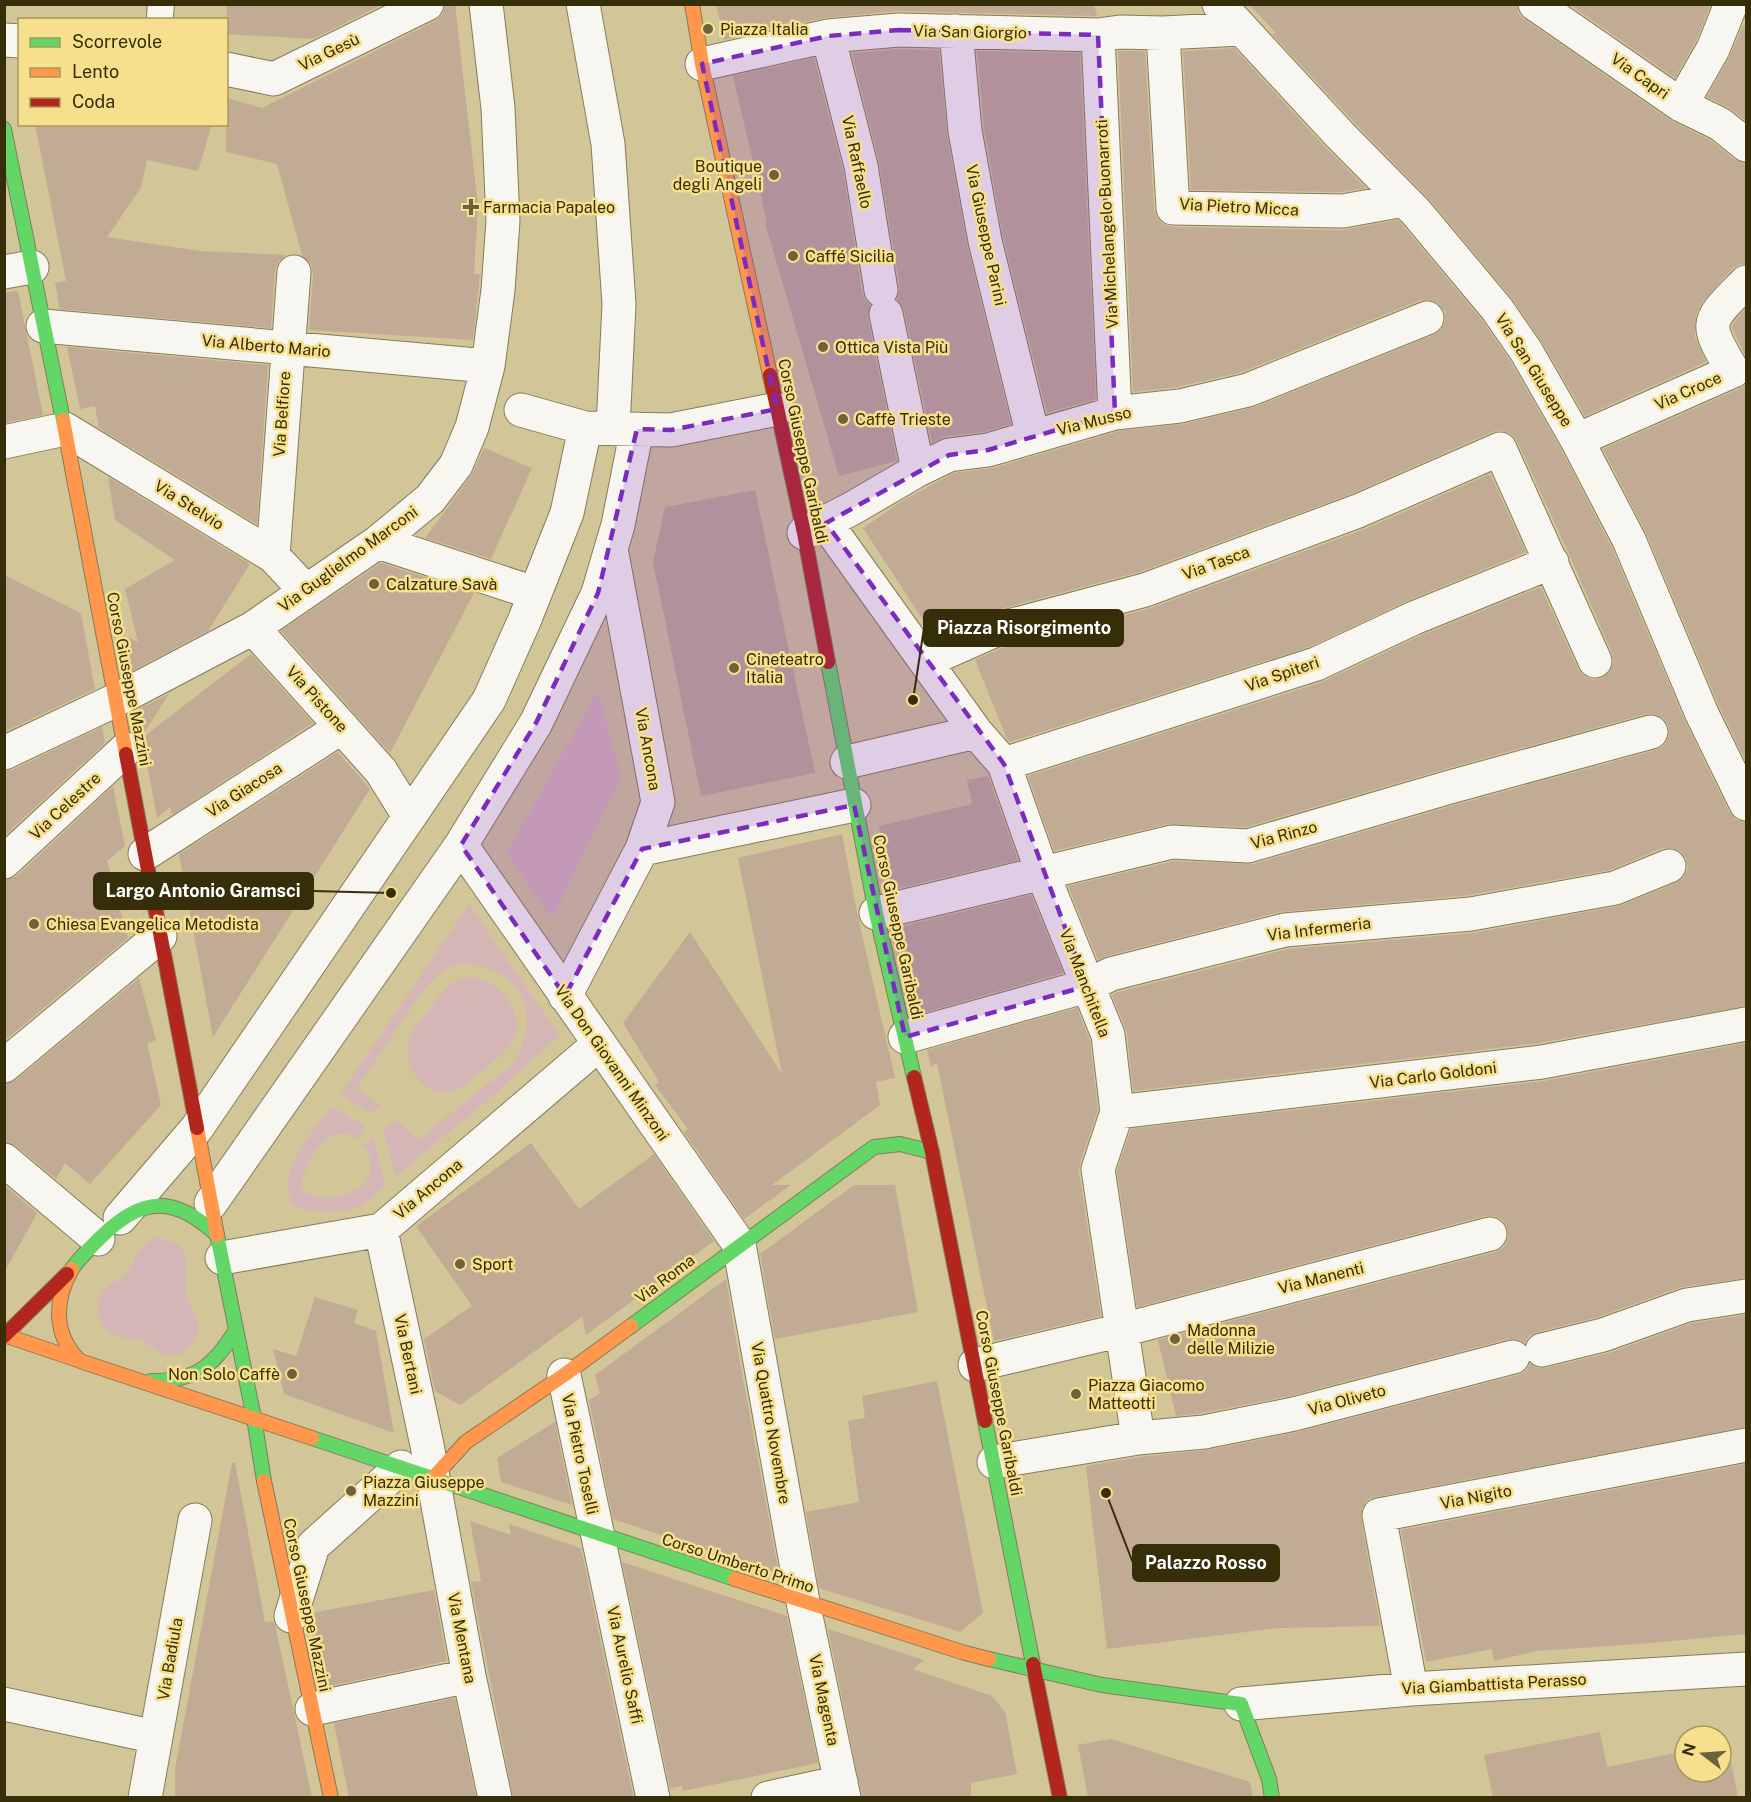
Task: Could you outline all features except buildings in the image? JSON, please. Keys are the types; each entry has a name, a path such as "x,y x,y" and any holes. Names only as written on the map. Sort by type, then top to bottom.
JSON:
{"street":[{"name":"Via Gesù","path":"228,69 274,79 427,4"},
{"name":"Via Guglielmo Marconi","path":"4,753 116,700 253,628 305,590 378,542 430,499 456,465 472,427 488,366 498,290 503,221 498,108 486,4"},
{"path":"211,1203 461,845 536,723 598,593 618,525 612,428 618,293 608,144 583,4"},
{"path":"692,4 702,64"},
{"name":"Via San Giuseppe","path":"1219,4 1340,135 1505,304 1526,351 1577,440 1629,540 1702,714 1746,804"},
{"name":"Via Capri","path":"1535,4 1681,105 1720,124 1746,145"},
{"path":"1681,105 1713,49 1731,4"},
{"name":"Via San Giorgio","path":"702,64 828,36 897,17 956,31 1110,24 1163,33 1241,29"},
{"name":"Via Michelangelo Buonarroti","path":"1110,24 1115,413"},
{"name":"Via Giuseppe Parini","path":"956,31 965,131 985,241 1033,436"},
{"name":"Via Pietro Micca","path":"1163,33 1173,208 1343,211 1404,200"},
{"name":"Via Raffaello","path":"828,36 861,166 884,302 918,470"},
{"name":"Corso Giuseppe Garibaldi","path":"702,64 777,409 815,528 854,805 876,913 932,1152 1060,1797"},
{"name":"Corso Giuseppe Mazzini","path":"4,129 18,270 43,326 65,429 220,1247"},
{"name":"Via Belfiore","path":"273,556 294,272"},
{"name":"Via Croce","path":"1577,440 1733,371 1711,329 1716,313 1746,282"},
{"name":"Via Musso","path":"815,528 949,455 988,450 1115,413 1180,406 1248,390 1427,318"},
{"name":"Via Alberto Mario","path":"43,326 488,366"},
{"path":"521,411 612,428 671,430 777,409"},
{"path":"109,1228 144,1206 167,1205 190,1212 205,1221 220,1247 236,1330 222,1354 204,1369 186,1378 169,1382 140,1380 5,1336 109,1228 197,1128 489,700 525,619 567,513 612,428"},
{"path":"4,442 65,429"},
{"name":"Via Stelvio","path":"65,429 273,556 305,590"},
{"name":"Via Tasca","path":"926,661 998,629 1145,590 1358,511 1500,449 1552,562"},
{"path":"815,528 926,661 976,732 1004,764"},
{"path":"378,542 534,593"},
{"name":"Via Ancona","path":"565,996 642,849 658,802 611,549"},
{"path":"1552,562 1595,661"},
{"name":"Via Spiteri","path":"1004,764 1316,664 1414,618 1552,562"},
{"name":"Via Pistone","path":"253,628 381,771 409,816"},
{"name":"Via Giacosa","path":"145,854 342,727"},
{"path":"847,762 976,732"},
{"name":"Via Rinzo","path":"876,913 1172,842 1248,846 1651,732"},
{"name":"Via Celestre","path":"4,862 126,749"},
{"name":"Via Manchitella","path":"1004,764 1042,872 1108,1035 1117,1112 1098,1169 1131,1322 1138,1438"},
{"path":"642,849 854,805"},
{"name":"Via Don Giovanni Minzoni","path":"461,845 739,1244"},
{"name":"Via Infermeria","path":"904,1037 1087,986 1111,974 1285,930 1471,914 1615,888 1669,866"},
{"path":"4,1066 160,936"},
{"name":"Via Carlo Goldoni","path":"1117,1112 1542,1062 1746,1024"},
{"name":"Via Ancona","path":"220,1247 381,1230 598,1044"},
{"name":"Via Roma","path":"433,1478 466,1442 564,1375 739,1244 874,1147 900,1144 932,1152"},
{"path":"4,1160 59,1204 109,1228"},
{"name":"Via Bertani","path":"381,1230 433,1478"},
{"name":"Via Manenti","path":"975,1365 1131,1322 1490,1234"},
{"name":"Via Quattro Novembre","path":"739,1244 803,1602"},
{"path":"70,1270 57,1306 60,1329 67,1345 81,1361"},
{"name":"Via Oliveto","path":"994,1462 1138,1438 1204,1432 1294,1414 1603,1335 1687,1305 1746,1296"},
{"name":"Corso Giuseppe Mazzini","path":"236,1330 268,1503 331,1797"},
{"name":"Via Pietro Toselli","path":"564,1375 597,1533"},
{"name":"Corso Umberto Primo","path":"140,1380 803,1602 966,1653 1102,1685 1241,1704"},
{"name":"Via Nigito","path":"1411,1689 1379,1515 1746,1445"},
{"path":"291,1616 313,1546 401,1467"},
{"name":"Via Mentana","path":"433,1478 469,1676 495,1797"},
{"name":"Via Badiula","path":"145,1797 195,1520"},
{"name":"Via Aurelio Saffi","path":"597,1533 653,1797"},
{"name":"Via Magenta","path":"803,1602 842,1790"},
{"name":"Via Giambattista Perasso","path":"1241,1704 1411,1689 1746,1669"},
{"path":"312,1709 469,1676"},
{"path":"4,1704 156,1737"},
{"path":"1241,1704 1269,1779 1272,1797"},
{"path":"768,1797 842,1790"}],"highlighted area":[{"path":"899,30 1098,35 1115,413 988,450 949,455 826,523 1004,764 1087,986 905,1037 854,805 642,849 565,996 461,845 536,723 598,593 637,429 671,430 777,409 702,64 828,36"}],"shaded area":[{"path":"598,690 621,777 554,915 548,914 507,852"},
{"path":"469,904 559,1035 488,1100 395,1177 383,1128 396,1120 418,1140 513,1064 525,1036 526,1009 515,986 489,969 470,964 456,965 440,973 424,989 356,1089 381,1105 371,1113 340,1095"},
{"path":"465,977 489,982 503,993 514,1011 517,1022 516,1032 507,1049 470,1081 454,1091 440,1092 427,1087 415,1075 409,1063 409,1043 414,1029 444,990"},
{"path":"331,1106 365,1126 358,1139 349,1133 334,1135 324,1141 311,1158 301,1186 307,1193 323,1198 344,1195 361,1187 370,1172 369,1154 362,1145 374,1138 385,1185 363,1204 346,1211 309,1210 292,1205 288,1192 292,1165 298,1152"},
{"path":"157,1238 171,1242 185,1253 185,1287 198,1323 197,1334 192,1344 183,1352 173,1355 164,1354 140,1340 112,1334 103,1326 98,1311 103,1293 110,1285 124,1276 139,1250"}],"traffic: fast":[{"path":"4,129 63,420"},
{"path":"828,662 876,913 914,1077"},
{"path":"631,1326 874,1147 900,1144 932,1152"},
{"path":"72,1269 78,1260 115,1224 144,1208 172,1207 201,1222 217,1235 254,1418 264,1481"},
{"path":"151,1381 192,1375 219,1354 236,1330"},
{"path":"985,1421 1033,1664"},
{"path":"312,1438 735,1579"},
{"path":"989,1659 1102,1685 1241,1704 1269,1779 1272,1798"}],"traffic: slow":[{"path":"692,4 702,64 770,375"},
{"path":"63,420 126,754"},
{"path":"197,1128 217,1235"},
{"path":"72,1269 62,1293 59,1317 65,1340 80,1361 312,1438"},
{"path":"433,1478 466,1442 631,1326"},
{"path":"4,1335 81,1361"},
{"path":"264,1481 331,1798"},
{"path":"735,1579 989,1659"}],"traffic: jam":[{"path":"770,375 804,533 828,662"},
{"path":"126,754 197,1128"},
{"path":"914,1077 932,1152 985,1421"},
{"path":"4,1336 67,1274"},
{"path":"1033,1664 1060,1798"}],"place":[{"name":"Piazza Italia","path":"708,29"},
{"name":"Boutique degli Angeli","path":"774,175"},
{"name":"Farmacia Papaleo","path":"471,207"},
{"name":"Caffé Sicilia","path":"793,256"},
{"name":"Ottica Vista Più","path":"823,347"},
{"name":"Caffè Trieste","path":"843,419"},
{"name":"Calzature Savà","path":"374,584"},
{"name":"Cineteatro Italia","path":"734,668"},
{"name":"Piazza Risorgimento","path":"913,700"},
{"name":"Largo Antonio Gramsci","path":"391,893"},
{"name":"Chiesa Evangelica Metodista","path":"34,924"},
{"name":"Sport","path":"460,1264"},
{"name":"Madonna delle Milizie","path":"1175,1339"},
{"name":"Non Solo Caffè","path":"292,1374"},
{"name":"Piazza Giacomo Matteotti","path":"1076,1394"},
{"name":"Piazza Giuseppe Mazzini","path":"351,1491"},
{"name":"Palazzo Rosso","path":"1106,1493"}]}
